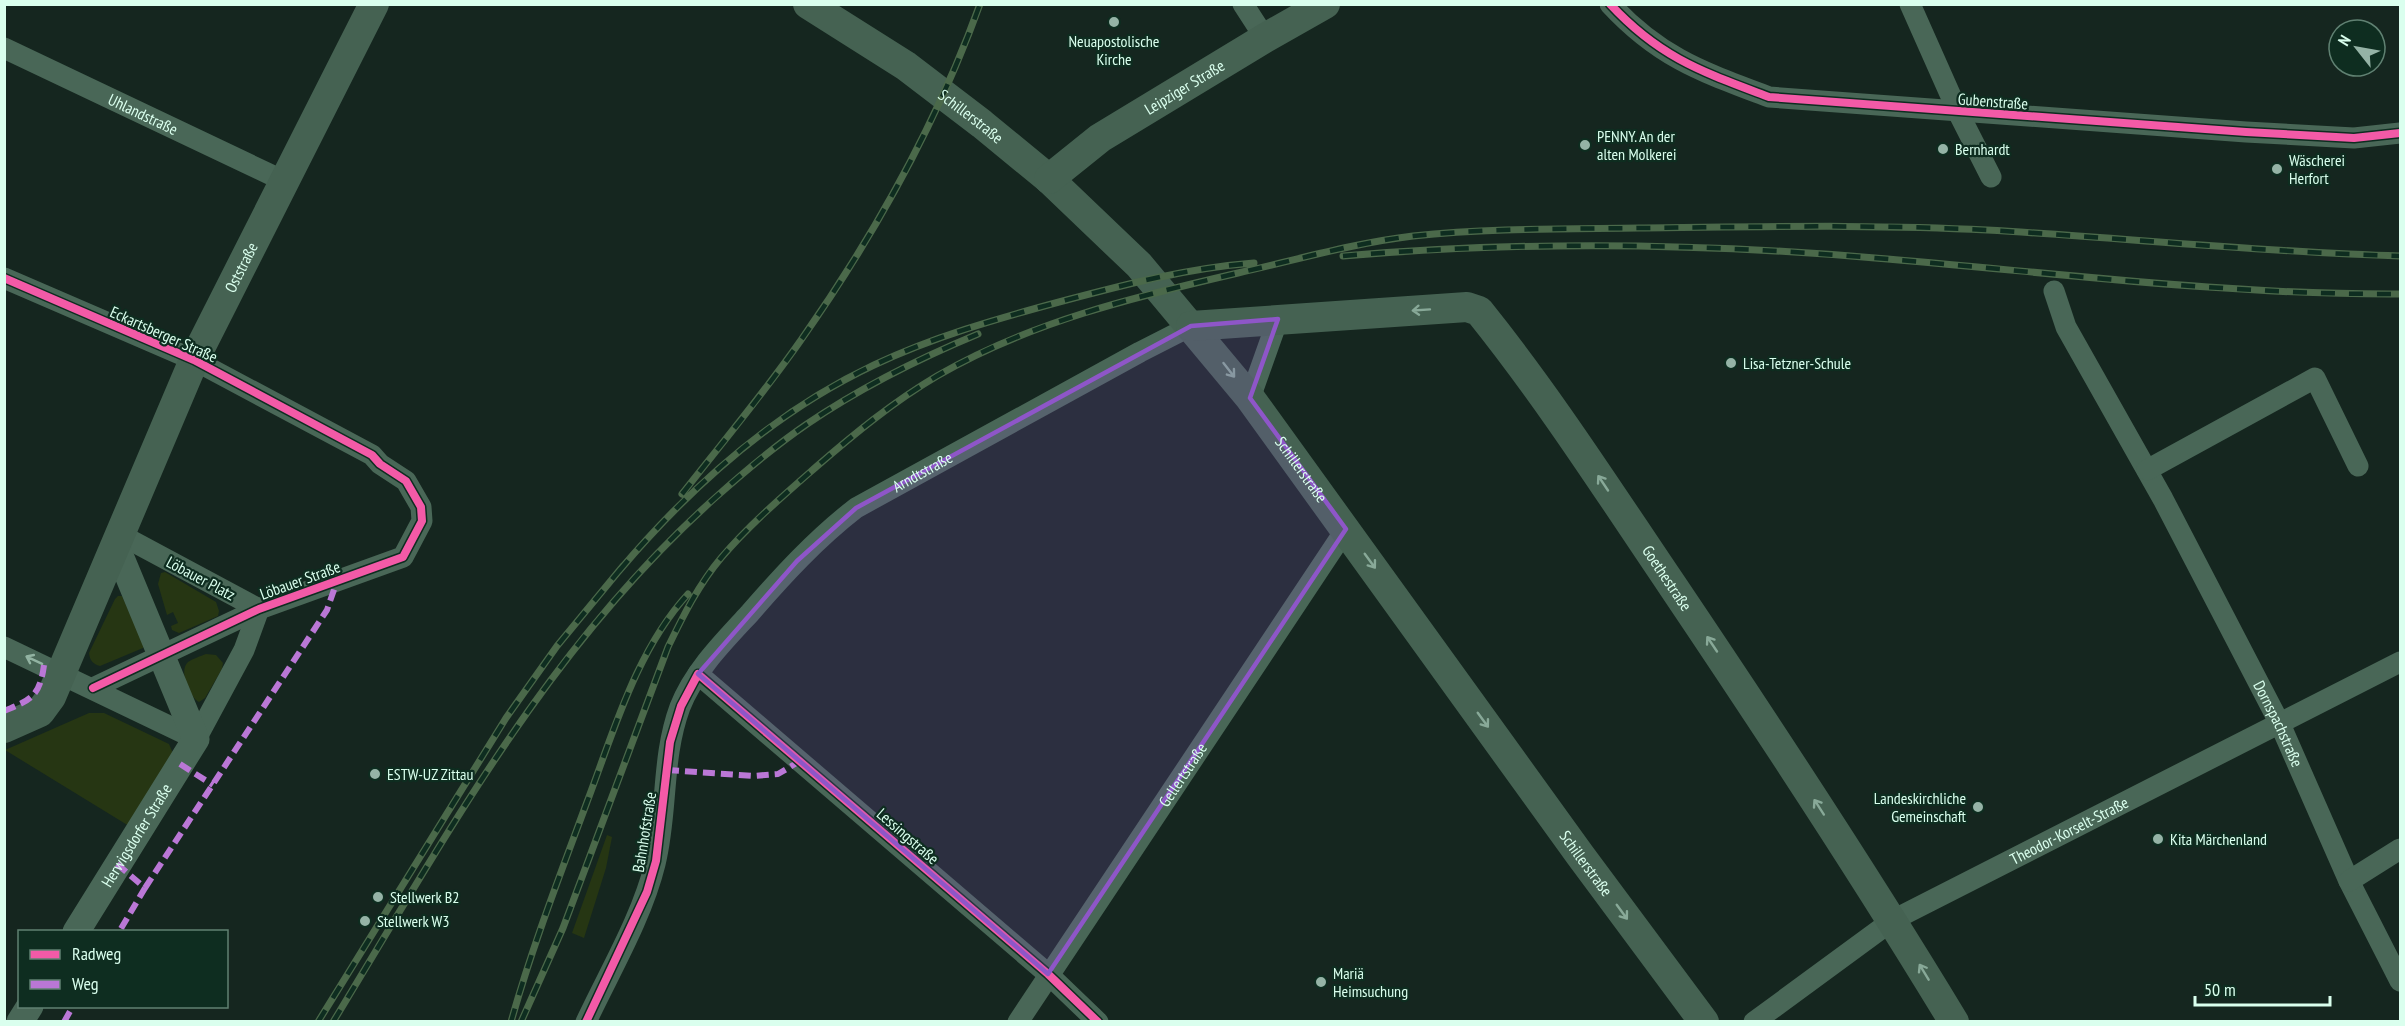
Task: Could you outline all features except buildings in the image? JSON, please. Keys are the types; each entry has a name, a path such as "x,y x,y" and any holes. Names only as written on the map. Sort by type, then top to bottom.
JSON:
{"main road":[{"name":"Oststraße","path":"118,541 194,360 374,4"},
{"name":"Schillerstraße","path":"808,4 906,66 982,124 1049,179 1139,265 1250,398 1580,855 1704,1022"},
{"name":"Leipziger Straße","path":"1049,179 1100,138 1325,4"},
{"name":"Goethestraße","path":"1191,326 1467,307 1479,311 1533,379 1756,709 1893,920 1954,1022"},
{"path":"4,728 40,712 51,697 63,674 118,541"}],"street":[{"path":"1243,4 1265,38"},
{"name":"Gubenstraße","path":"1610,4 1647,40 1672,57 1769,97 2354,138 2400,133"},
{"path":"1910,4 1958,112 1991,177"},
{"name":"Uhlandstraße","path":"4,48 284,181"},
{"name":"Eckartsberger Straße","path":"4,278 194,360 372,454"},
{"name":"Dornspachstraße","path":"2054,291 2066,327 2147,470 2280,724 2349,881 2400,981"},
{"path":"1250,398 1278,319"},
{"name":"Arndtstraße","path":"698,674 714,653 797,561 829,529 856,508 1191,326"},
{"path":"2147,470 2315,378 2358,466"},
{"name":"Löbauer Straße","path":"93,688 259,609 403,556 422,521 422,507 406,481 380,464 372,454"},
{"name":"Gellertstraße","path":"1018,1022 1346,529"},
{"path":"118,541 196,739"},
{"name":"Löbauer Platz","path":"118,541 259,609"},
{"path":"196,739 244,650 259,609"},
{"path":"4,647 196,739"},
{"name":"Theodor-Korselt-Straße","path":"1754,1022 1893,920 2400,662"},
{"name":"Lessingstraße","path":"698,674 1048,974 1098,1022"},
{"name":"Bahnhofstraße","path":"586,1022 647,892 656,861 670,742 681,706 698,674"},
{"name":"Herwigsdorfer Straße","path":"77,930 196,739"},
{"path":"2349,881 2400,849"},
{"path":"20,1022 29,1008"}],"highlighted area":[{"path":"1278,319 1250,398 1346,529 1048,974 698,674 797,561 856,508 1191,326"}],"green space":[{"path":"165,572 216,602 218,616 179,633 172,630 171,626 178,623 173,612 167,615 158,584 161,573"},
{"path":"118,596 122,596 144,645 143,648 100,666 92,662 89,653"},
{"path":"206,654 216,655 223,663 222,669 205,698 199,702 186,684 184,671 188,662"},
{"path":"89,713 104,713 169,744 172,751 173,759 129,826 5,750"},
{"path":"607,835 612,837 606,868 584,938 572,933"}],"railway":[{"path":"682,494 787,360 854,260 902,178 924,135 980,4"},
{"path":"521,1022 563,928 668,647 692,601 713,568 767,511 874,419 937,376 1009,340 1083,313 1122,302 1325,252 1391,239 1469,232 1856,226 1944,228 2400,256"},
{"path":"1343,256 1543,246 1743,249 1875,258 2203,287 2400,294"},
{"path":"619,571 675,510 736,454 802,405 874,365 942,337 1059,302 1180,273 1254,263"},
{"path":"333,1022 418,881 505,744 602,615 656,555 716,497 807,424 890,375 978,334"},
{"path":"318,1022 506,718 557,646 623,566"},
{"path":"511,1022 547,911 628,693 654,641 688,594"}],"marked path":[{"path":"145,888 327,610 337,581"},
{"path":"4,711 33,696 40,684 44,665"},
{"path":"667,770 753,776 778,774 800,761"},
{"path":"180,764 213,785"},
{"path":"117,864 145,888 120,930"},
{"path":"64,1022 72,1008"}],"cycle path":[{"path":"1610,4 1628,22 1665,51 1723,80 1769,97 2246,132 2354,138 2400,133"},
{"path":"4,278 194,360 372,455 380,464 406,481 421,507 422,521 403,557 259,609 93,688"},
{"path":"586,1022 647,892 656,861 670,742 681,706 698,674 1048,974 1098,1022"}],"place":[{"name":"Neuapostolische Kirche","path":"1114,22"},
{"name":"PENNY. An der alten Molkerei","path":"1585,145"},
{"name":"Bernhardt","path":"1943,149"},
{"name":"Wäscherei Herfort","path":"2277,169"},
{"name":"Lisa-Tetzner-Schule","path":"1731,363"},
{"name":"ESTW-UZ Zittau","path":"375,774"},
{"name":"Landeskirchliche Gemeinschaft","path":"1978,807"},
{"name":"Kita Märchenland","path":"2158,839"},
{"name":"Stellwerk B2","path":"378,897"},
{"name":"Stellwerk W3","path":"365,921"},
{"name":"Mariä Heimsuchung","path":"1321,982"}]}
